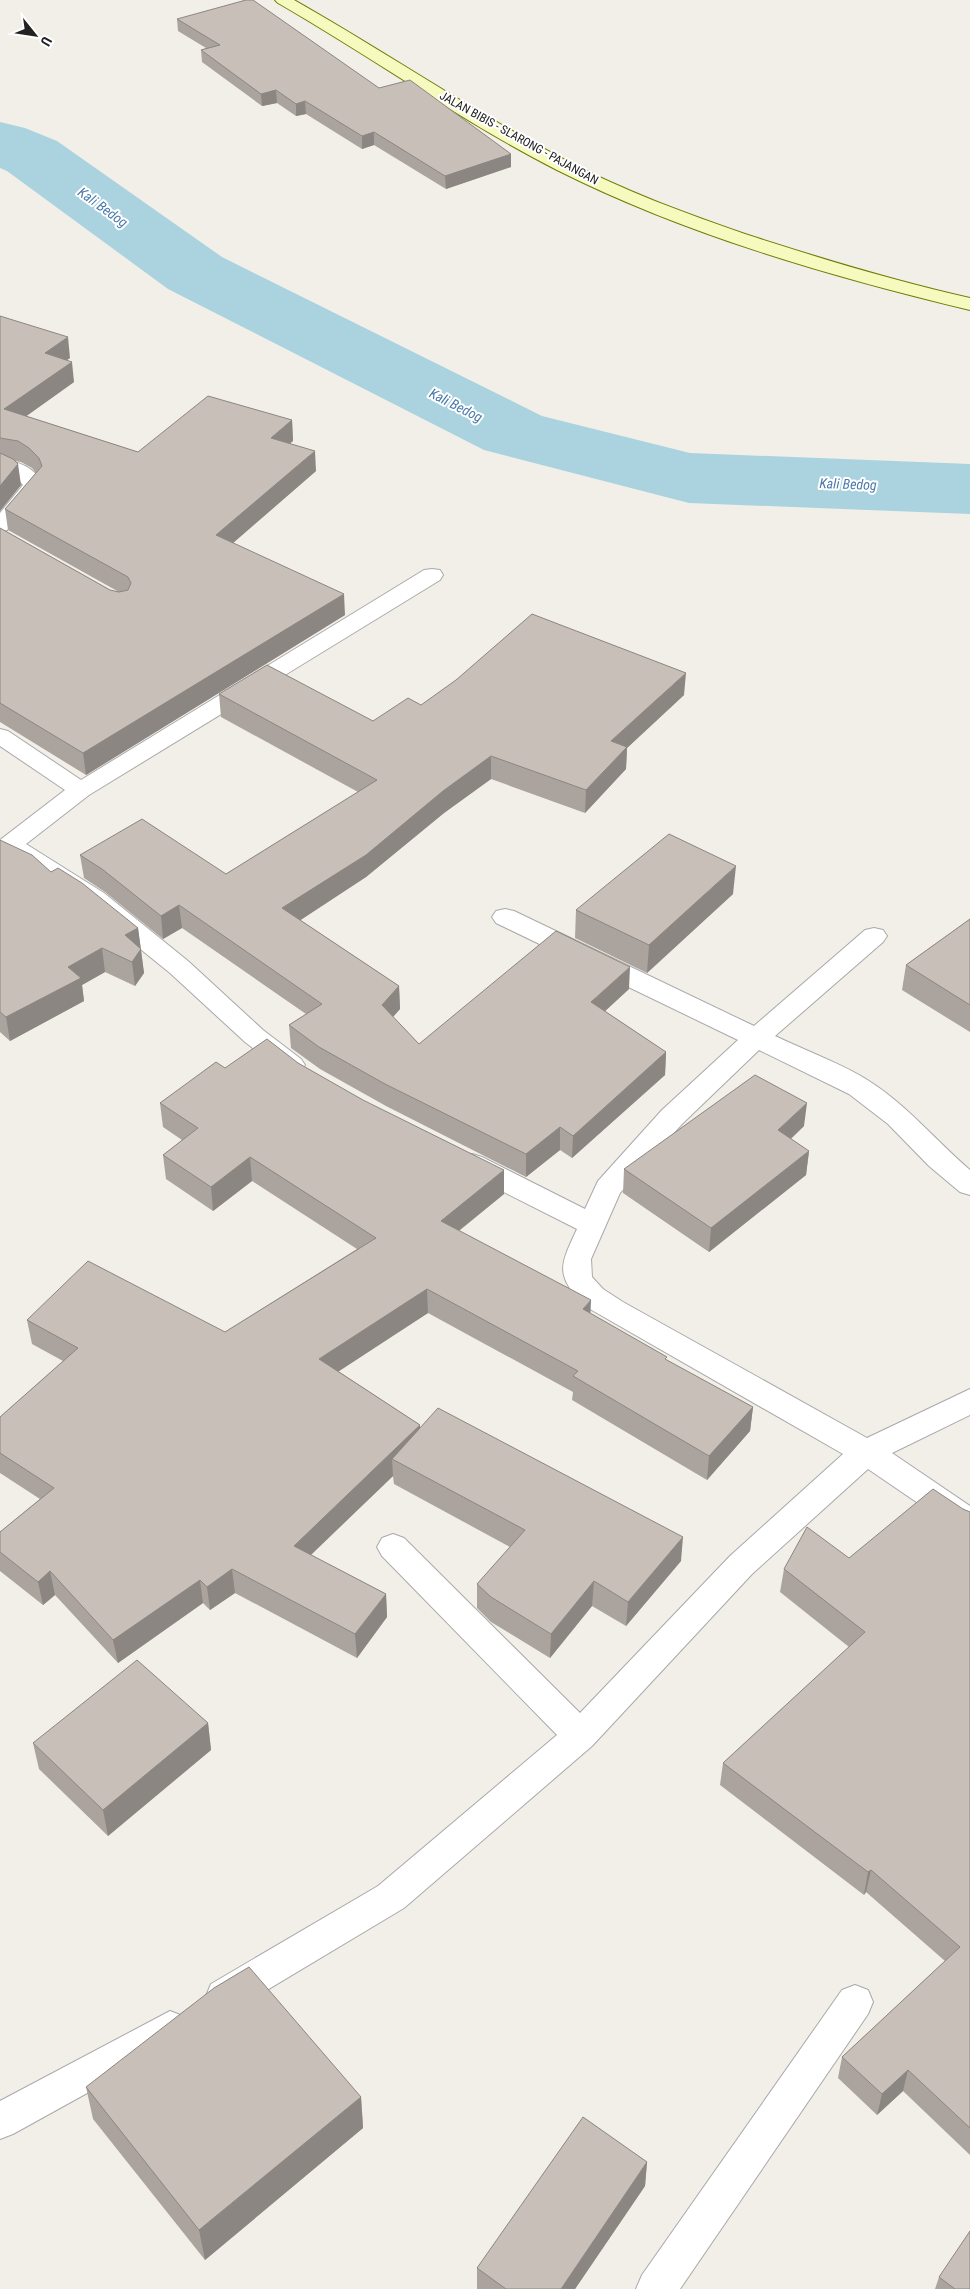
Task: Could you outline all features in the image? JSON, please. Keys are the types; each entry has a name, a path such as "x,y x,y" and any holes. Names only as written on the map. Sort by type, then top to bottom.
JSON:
{"main road":[{"name":"JALAN BIBIS - SLARONG - PAJANGAN","path":"283,0 471,113 561,165 610,189 694,222 783,252 890,285 970,304"}],"street":[{"path":"0,464 25,473 31,479 33,486 3,534"},
{"path":"310,1078 254,1036 179,968 95,899 6,848 81,790 432,575"},
{"path":"0,736 81,790"},
{"path":"505,917 859,1088 898,1117 938,1159 970,1185"},
{"path":"874,936 756,1038 632,1159 608,1188 577,1259 578,1280 593,1297 866,1452 970,1522"},
{"path":"453,1155 593,1225"},
{"path":"0,2121 143,2044 391,1897 580,1736 741,1565 866,1452 970,1401"},
{"path":"393,1547 580,1736"},
{"path":"656,2289 855,2002"}],"building":[{"path":"246,0 253,0 379,88 410,80 511,154 445,176 374,132 362,136 305,101 296,104 276,90 261,94 201,50 220,45 177,19"},
{"path":"0,316 68,337 45,353 72,362 4,409 138,452 208,396 292,420 271,438 315,451 216,535 344,594 83,753 0,703 0,528 110,590 119,592 128,590 131,583 128,577 5,509 42,466 39,458 29,448 18,441 0,438"},
{"path":"0,453 13,459 18,464 0,486"},
{"path":"532,614 686,673 611,741 627,747 586,790 491,756 443,791 366,855 282,908 399,986 382,1005 419,1044 556,931 630,967 591,1002 666,1052 573,1136 560,1127 526,1154 385,1084 319,1047 289,1025 322,1004 179,905 161,916 102,869 80,855 142,819 226,874 377,780 219,694 267,665 373,721 408,698 421,705 456,680"},
{"path":"669,834 736,866 649,945 576,910"},
{"path":"0,840 32,855 51,872 58,868 82,883 138,928 125,935 141,949 132,962 102,948 68,967 81,978 6,1017 0,1012"},
{"path":"970,919 970,1005 906,965"},
{"path":"267,1039 298,1063 363,1100 504,1170 441,1221 591,1300 583,1309 667,1357 665,1359 753,1407 709,1456 573,1376 578,1371 427,1289 319,1359 420,1425 294,1546 386,1594 355,1634 232,1569 207,1587 200,1580 113,1640 50,1571 38,1582 0,1552 0,1532 54,1488 0,1453 0,1417 78,1348 27,1320 88,1261 225,1332 376,1238 250,1157 211,1187 163,1155 198,1128 160,1103 216,1062 225,1068"},
{"path":"755,1075 807,1103 778,1130 809,1151 711,1228 624,1169"},
{"path":"438,1408 683,1537 628,1602 594,1581 551,1634 491,1597 477,1584 525,1530 392,1459"},
{"path":"933,1489 970,1512 970,2128 908,2070 882,2094 842,2057 960,1947 871,1870 868,1872 723,1763 865,1632 784,1569 807,1527 849,1558"},
{"path":"137,1660 208,1723 103,1810 33,1743"},
{"path":"249,1967 361,2097 199,2230 86,2087 214,1988"},
{"path":"583,2117 647,2162 561,2289 506,2289 477,2268"},
{"path":"970,2231 970,2289 955,2289 939,2277"}],"waterway":[{"name":"Kali Bedog","path":"0,143 32,156 195,273 513,433 689,478 970,489"}]}
